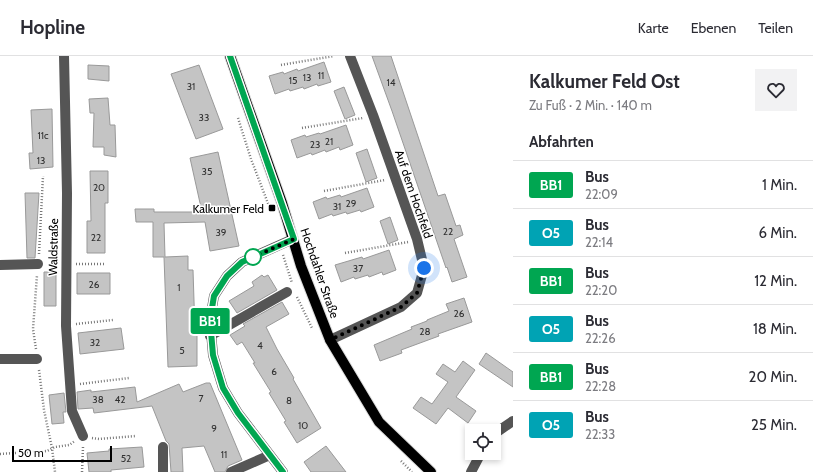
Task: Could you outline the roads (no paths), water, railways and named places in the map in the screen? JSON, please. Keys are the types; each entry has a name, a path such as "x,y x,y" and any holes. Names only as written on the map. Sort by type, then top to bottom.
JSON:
{"main road":[{"name":"Hochdahler Straße","path":"230,56 294,239 301,266 330,340 379,422 431,472"}],"street":[{"name":"Waldstraße","path":"64,56 67,193 66,326 72,411 83,436"},
{"name":"Auf dem Hochfeld","path":"330,340 401,307 417,293 424,268 417,240 373,115 350,56"},
{"path":"283,472 238,413 223,388 213,355 210,336 210,320 214,296 227,276 242,262 281,250 294,239"},
{"path":"0,265 38,264"},
{"path":"210,336 287,292"},
{"path":"0,359 37,359"},
{"path":"501,429 513,421"},
{"path":"163,447 163,472"},
{"path":"231,472 270,455"},
{"path":"471,472 477,460"}],"place":[{"name":"Kalkumer Feld","path":"272,208"}]}
